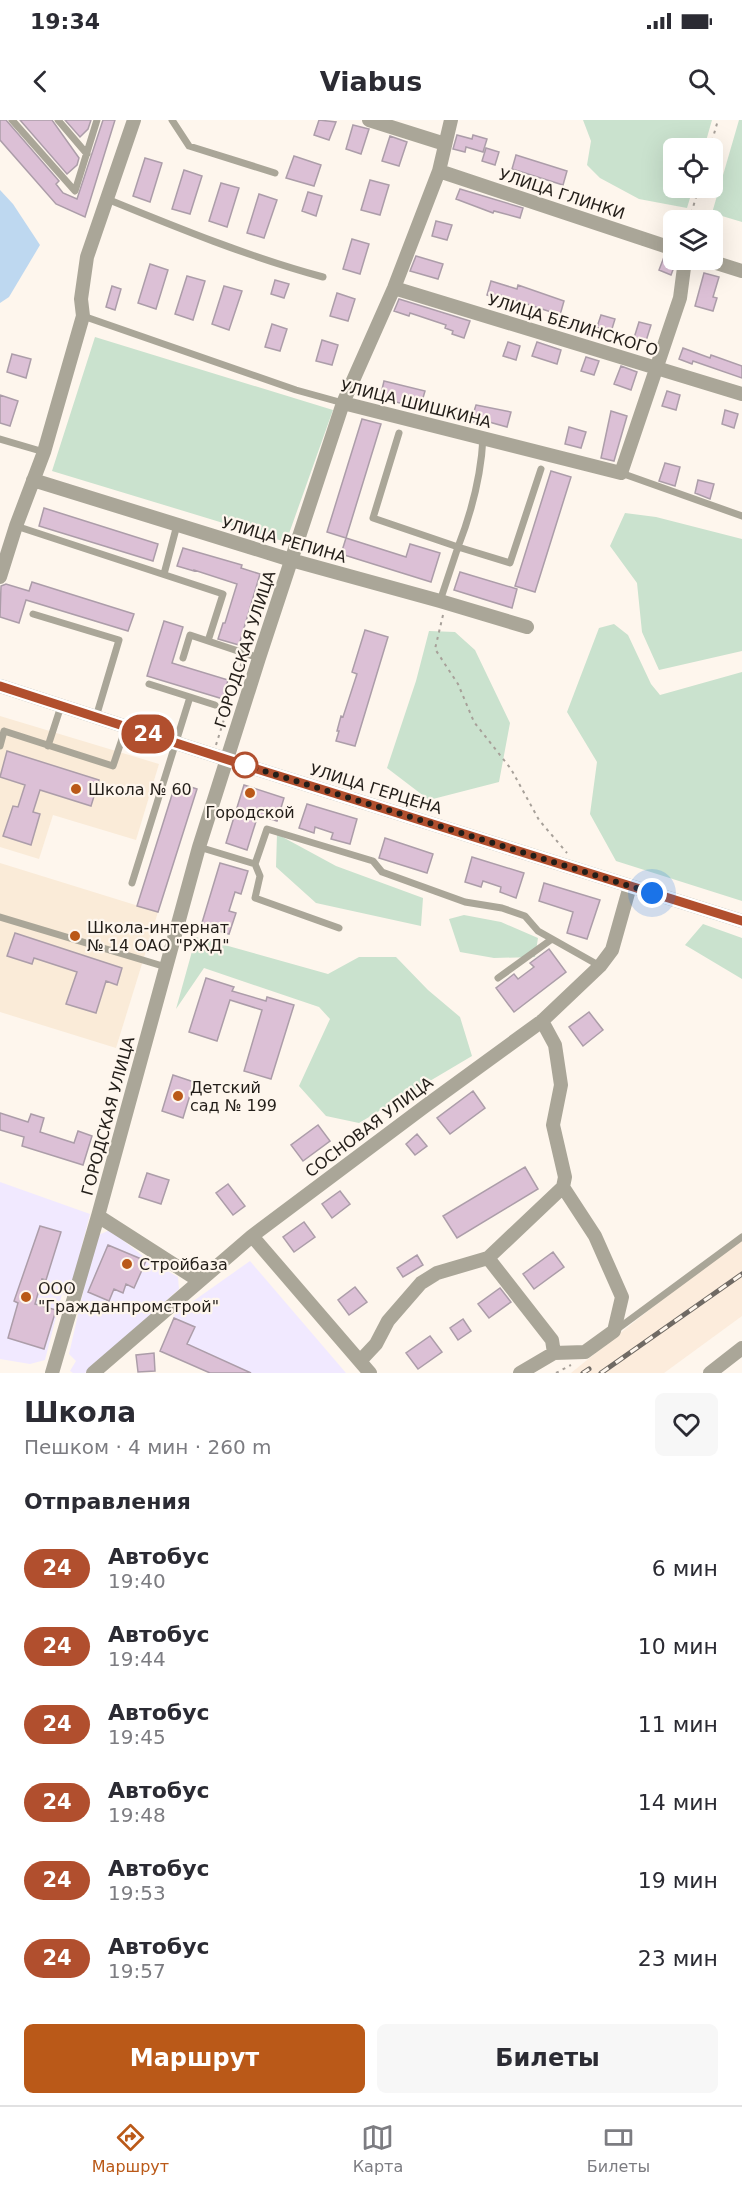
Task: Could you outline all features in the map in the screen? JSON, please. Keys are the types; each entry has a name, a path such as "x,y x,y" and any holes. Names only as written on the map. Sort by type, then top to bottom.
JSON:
{"street":[{"path":"0,577 16,526 44,453 83,316 81,298 87,257 134,120"},
{"path":"369,120 445,144"},
{"name":"ГОРОДСКАЯ УЛИЦА","path":"52,1373 98,1216 199,847 220,757 259,658 343,403 394,288 439,171 451,120"},
{"name":"УЛИЦА ГЛИНКИ","path":"439,171 663,245"},
{"path":"723,265 742,271"},
{"path":"621,473 680,298 684,270"},
{"name":"УЛИЦА БЕЛИНСКОГО","path":"394,288 742,394"},
{"name":"УЛИЦА ШИШКИНА","path":"343,403 621,473"},
{"name":"УЛИЦА РЕПИНА","path":"33,480 291,560 527,627"},
{"name":"УЛИЦА ГЕРЦЕНА","path":"0,686 742,921"},
{"name":"СОСНОВАЯ УЛИЦА","path":"93,1373 198,1280 252,1236 542,1021 600,966 612,951 630,886"},
{"path":"360,1361 376,1344 388,1321 421,1283 437,1273 488,1258 563,1187 566,1177 553,1125 561,1085 555,1045 542,1021"},
{"path":"520,1373 554,1353 585,1352 614,1331 622,1297 595,1236 563,1187"},
{"path":"98,1216 198,1280"},
{"path":"252,1236 370,1373"},
{"path":"488,1258 552,1340 554,1353"},
{"path":"710,1373 742,1348"}],"lane":[{"path":"12,120 75,191 97,120"},
{"path":"58,120 87,154"},
{"path":"172,120 189,146 275,173"},
{"path":"107,199 224,246 323,277"},
{"name":"УЛИЦА ШИШКИНА","path":"83,316 296,390 343,403"},
{"path":"399,433 373,518 510,563 541,469"},
{"path":"440,601 473,508 482,464 483,438"},
{"path":"0,439 44,453"},
{"name":"УЛИЦА ШИШКИНА","path":"621,473 742,516"},
{"path":"164,574 177,525"},
{"path":"16,526 223,594 208,641"},
{"path":"33,614 119,640 96,717"},
{"path":"183,658 190,635 259,658"},
{"path":"149,684 215,705"},
{"path":"132,883 190,697"},
{"path":"48,746 61,706"},
{"path":"0,746 4,731 113,766 126,727"},
{"path":"339,928 255,898 260,876 255,864 267,829 373,861 382,872 465,902 502,908 525,916 538,932 600,966"},
{"path":"199,847 255,864"},
{"path":"0,917 166,968"},
{"path":"498,978 552,939"},
{"path":"614,1331 742,1237"}],"path":[{"path":"713,138 718,120"},
{"path":"440,601 444,612 435,649 458,684 474,722 511,768 539,820 567,851 574,869"},
{"path":"220,757 244,653"}],"shaded area":[{"name":"Школа № 60","path":"0,716 159,764 136,840 53,815 39,859 0,847"},
{"name":"Школа-интернат № 14 ОАО \"РЖД\"","path":"0,863 158,912 116,1048 0,1012"},
{"path":"0,1182 90,1214 69,1297 62,1294 45,1360 30,1364 0,1359"},
{"path":"110,1230 148,1260 178,1277 179,1289 85,1373 73,1373 70,1371 76,1361 69,1354 96,1236"},
{"path":"742,1235 742,1316 664,1373 571,1373"},
{"path":"250,1261 346,1373 210,1373 160,1351 175,1314"}],"green space":[{"path":"583,120 712,120 707,138 663,138 663,198 690,198 687,208 639,199 600,178 587,165 591,141"},
{"path":"739,120 742,120 742,222 723,216 723,210 713,210 716,198 723,198 723,175"},
{"path":"95,337 333,410 286,542 52,471"},
{"path":"625,513 656,517 742,539 742,651 659,670 642,632 637,583 610,546"},
{"path":"614,624 628,635 651,684 660,695 742,672 742,901 616,861 590,814 597,762 567,712 599,628"},
{"path":"429,631 455,632 475,650 510,723 499,782 429,800 387,768 416,681"},
{"path":"277,834 336,866 423,898 421,926 316,903 276,867"},
{"path":"464,915 501,922 538,938 535,957 494,958 460,952 449,919"},
{"path":"703,924 742,938 742,979 685,945"},
{"path":"196,937 328,974 359,957 396,957 428,990 460,1017 472,1056 359,1123 326,1116 299,1086 330,1019 319,1007 204,968 176,1009"}],"water":[{"path":"0,190 13,204 40,245 9,297 0,303"}],"building":[{"path":"0,120 6,120 59,181 56,184 63,193 77,199 103,120 115,120 85,217 56,204 0,140"},
{"path":"20,120 52,120 79,158 77,165 67,174"},
{"path":"65,120 91,120 88,129 80,137"},
{"path":"319,120 336,122 329,140 314,135"},
{"path":"353,125 369,129 361,154 346,149"},
{"path":"457,135 472,139 473,135 487,139 483,152 466,147 465,152 453,149"},
{"path":"390,136 407,142 399,166 382,161"},
{"path":"486,148 499,152 495,165 482,161"},
{"path":"516,155 567,171 563,185 512,169"},
{"path":"294,156 321,165 314,186 286,178"},
{"path":"145,158 162,163 150,202 133,196"},
{"path":"184,170 202,176 190,214 172,209"},
{"path":"370,180 389,185 380,215 361,210"},
{"path":"221,183 239,188 227,227 209,221"},
{"path":"460,189 523,208 520,218 494,211 493,213 456,199"},
{"path":"308,192 322,196 316,216 302,211"},
{"path":"259,194 277,200 264,238 247,233"},
{"path":"436,221 452,225 447,240 432,236"},
{"path":"352,239 369,244 360,274 343,269"},
{"path":"416,256 443,264 438,279 410,271"},
{"path":"663,260 663,270 673,270 671,275 659,270"},
{"path":"150,264 168,270 156,309 138,303"},
{"path":"704,273 719,277 713,297 717,298 713,311 695,306"},
{"path":"187,276 205,281 193,320 175,314"},
{"path":"275,280 289,284 284,298 271,294"},
{"path":"491,281 517,289 518,285 564,301 560,315 500,295 499,299 487,295"},
{"path":"112,286 121,289 115,310 106,307"},
{"path":"224,286 242,291 229,330 212,324"},
{"path":"337,293 355,299 348,321 330,316"},
{"path":"399,299 470,321 464,338 452,334 453,331 445,328 446,325 410,313 409,316 394,311"},
{"path":"601,315 615,319 611,332 597,327"},
{"path":"639,322 651,325 646,341 634,338"},
{"path":"272,324 287,329 280,351 265,347"},
{"path":"322,340 338,345 332,365 316,361"},
{"path":"508,342 520,346 516,360 503,356"},
{"path":"537,342 561,350 557,364 532,356"},
{"path":"683,348 742,366 742,378 693,361 692,364 679,359"},
{"path":"12,354 31,359 26,378 7,372"},
{"path":"586,357 599,361 594,375 581,371"},
{"path":"621,366 637,372 631,390 614,384"},
{"path":"384,381 425,391 420,408 380,398"},
{"path":"667,391 680,395 676,410 662,406"},
{"path":"0,395 18,401 10,426 0,423"},
{"path":"476,405 511,412 507,427 489,422 488,426 471,421"},
{"path":"725,410 738,414 734,428 722,424"},
{"path":"611,411 627,416 614,461 601,458"},
{"path":"362,419 381,424 346,538 327,532"},
{"path":"569,427 586,432 581,448 565,444"},
{"path":"665,463 680,467 675,486 659,481"},
{"path":"551,471 571,477 535,592 515,586"},
{"path":"698,480 714,484 710,499 695,493"},
{"path":"44,508 158,544 153,561 39,526"},
{"path":"346,538 406,557 410,544 440,553 431,582 341,554"},
{"path":"183,548 242,565 241,568 260,574 239,645 218,639 237,584 177,566"},
{"path":"460,572 517,589 512,608 454,590"},
{"path":"32,582 134,614 128,631 26,600 19,623 0,617 1,586 6,584 29,591"},
{"path":"164,621 183,627 172,663 228,680 223,699 147,676"},
{"path":"365,630 388,637 355,746 336,741 341,716 343,717 357,674 352,672"},
{"path":"7,751 99,780 91,806 40,790 33,812 40,814 31,845 3,836 13,806 18,807 25,785 0,777"},
{"path":"176,782 197,789 158,912 137,906"},
{"path":"244,785 284,798 277,821 258,815 247,850 226,843"},
{"path":"307,804 357,819 350,844 331,839 333,833 315,827 314,833 299,828"},
{"path":"385,838 433,854 427,873 379,858"},
{"path":"472,857 524,873 516,898 500,892 501,887 483,881 481,887 465,882"},
{"path":"220,863 248,871 241,894 235,892 229,911 236,913 229,934 201,926"},
{"path":"544,883 600,900 587,939 567,933 573,912 539,901"},
{"path":"15,933 122,968 117,985 106,981 96,1013 66,1004 77,972 34,958 32,964 7,956"},
{"path":"549,949 566,972 514,1012 496,988 514,974 518,979 534,967 530,963"},
{"path":"206,978 234,987 232,991 266,1001 267,997 294,1005 271,1079 244,1071 262,1010 230,1000 217,1041 189,1032"},
{"path":"589,1012 603,1030 583,1046 569,1027"},
{"name":"Детский сад № 199","path":"173,1075 194,1082 183,1118 162,1111"},
{"path":"473,1091 485,1108 450,1134 437,1118"},
{"path":"0,1113 28,1122 31,1114 44,1118 40,1132 74,1143 78,1131 92,1136 83,1165 22,1146 24,1137 0,1130"},
{"path":"318,1125 330,1141 303,1161 291,1145"},
{"path":"417,1134 427,1146 415,1155 406,1144"},
{"path":"525,1167 538,1189 457,1238 443,1216"},
{"path":"147,1173 169,1180 161,1204 139,1197"},
{"path":"228,1184 245,1206 233,1215 216,1193"},
{"path":"340,1191 350,1204 332,1218 322,1204"},
{"path":"304,1222 315,1237 294,1252 283,1237"},
{"path":"40,1226 61,1232 46,1280 42,1279 35,1304 56,1310 44,1349 8,1338 18,1303 14,1301"},
{"path":"108,1245 146,1261 134,1288 126,1284 123,1293 114,1289 109,1301 88,1292"},
{"path":"553,1252 564,1267 534,1289 523,1274"},
{"path":"417,1255 423,1265 403,1277 397,1268"},
{"path":"355,1287 367,1302 349,1315 338,1300"},
{"path":"500,1288 511,1302 489,1318 478,1304"},
{"path":"174,1318 195,1327 187,1344 251,1373 210,1373 160,1351"},
{"path":"463,1319 471,1331 458,1340 450,1328"},
{"path":"430,1336 442,1352 418,1369 406,1353"},
{"path":"154,1353 155,1371 138,1372 136,1355"}],"railway":[{"path":"601,1373 742,1274"},
{"path":"583,1373 589,1369"}],"bus line":[{"name":"24","path":"0,686 742,921"}],"place":[{"name":"Школа № 60","path":"76,789"},
{"name":"Городской","path":"250,793"},
{"name":"Школа-интернат № 14 ОАО \"РЖД\"","path":"75,936"},
{"name":"Детский сад № 199","path":"178,1096"},
{"name":"Стройбаза","path":"127,1264"},
{"name":"ООО \"Гражданпромстрой\"","path":"26,1297"}],"route":[{"path":"245,765 652,893"}]}
